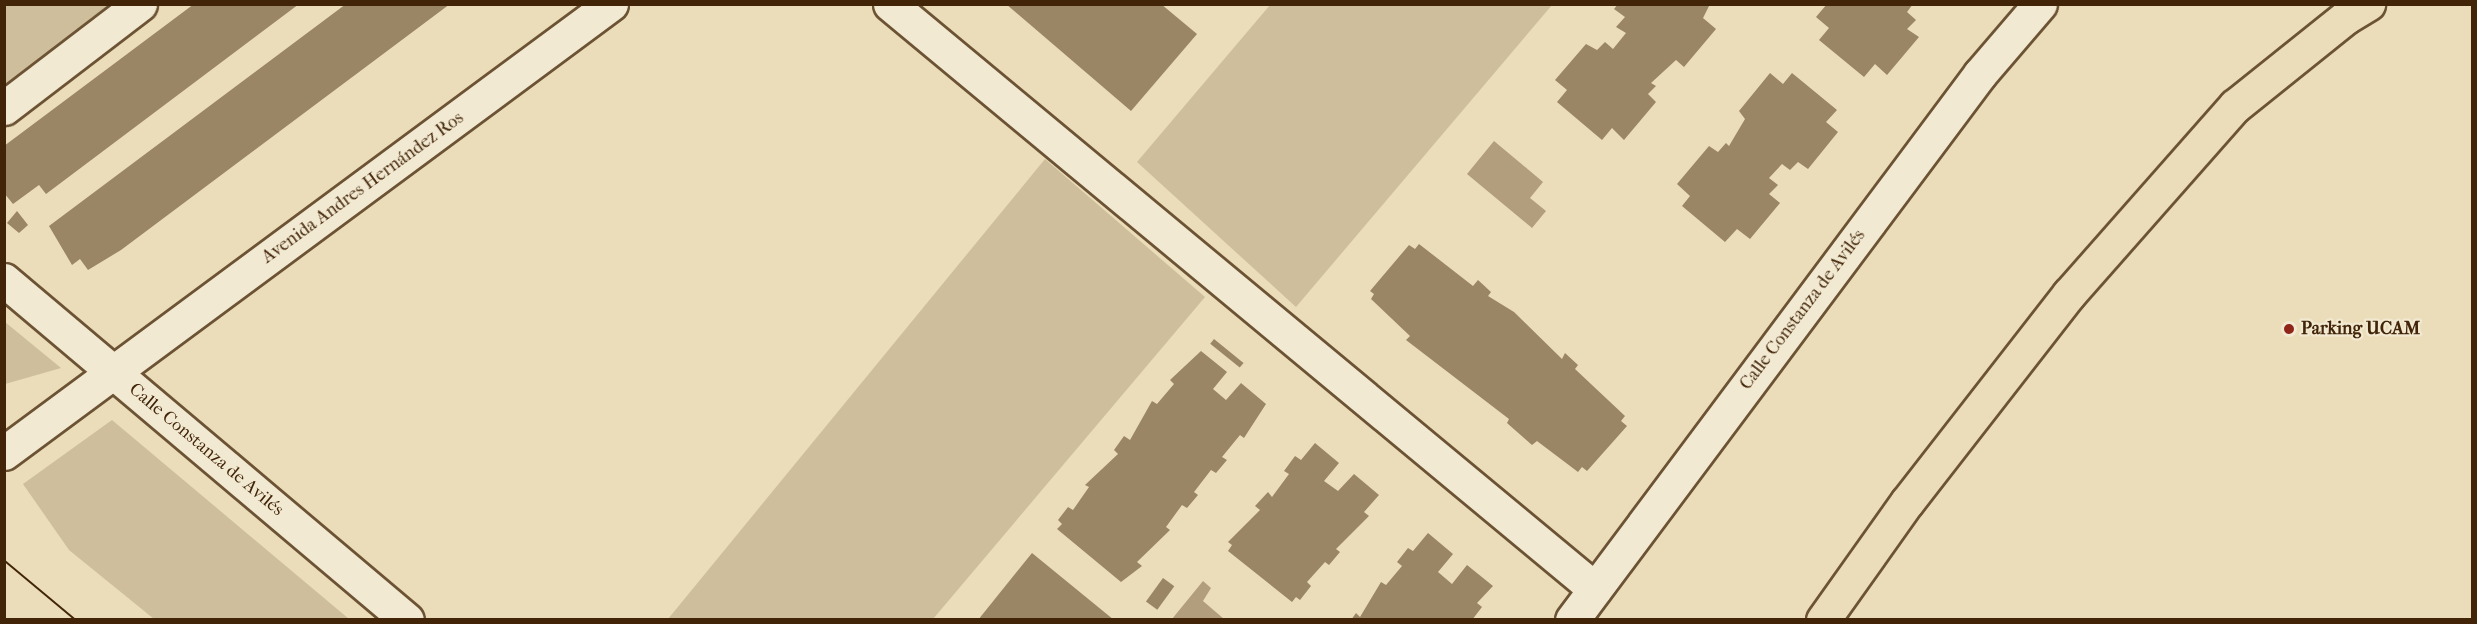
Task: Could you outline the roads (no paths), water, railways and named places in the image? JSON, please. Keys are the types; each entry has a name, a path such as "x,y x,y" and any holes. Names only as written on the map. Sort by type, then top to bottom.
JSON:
{"main road":[{"path":"1823,620 1906,502 2085,276 2235,106 2346,17 2368,4"}],"street":[{"path":"4,108 140,4"},
{"name":"Avenida Andres Hernández Ros","path":"4,453 611,4"},
{"path":"891,4 1594,589"},
{"name":"Calle Constanza de Avilés","path":"1572,620 1980,74 2040,4"},
{"name":"Calle Constanza de Avilés","path":"4,280 407,620"}],"tram line":[{"path":"4,560 76,620"}],"place":[{"name":"Parking UCAM","path":"2289,329"}]}
